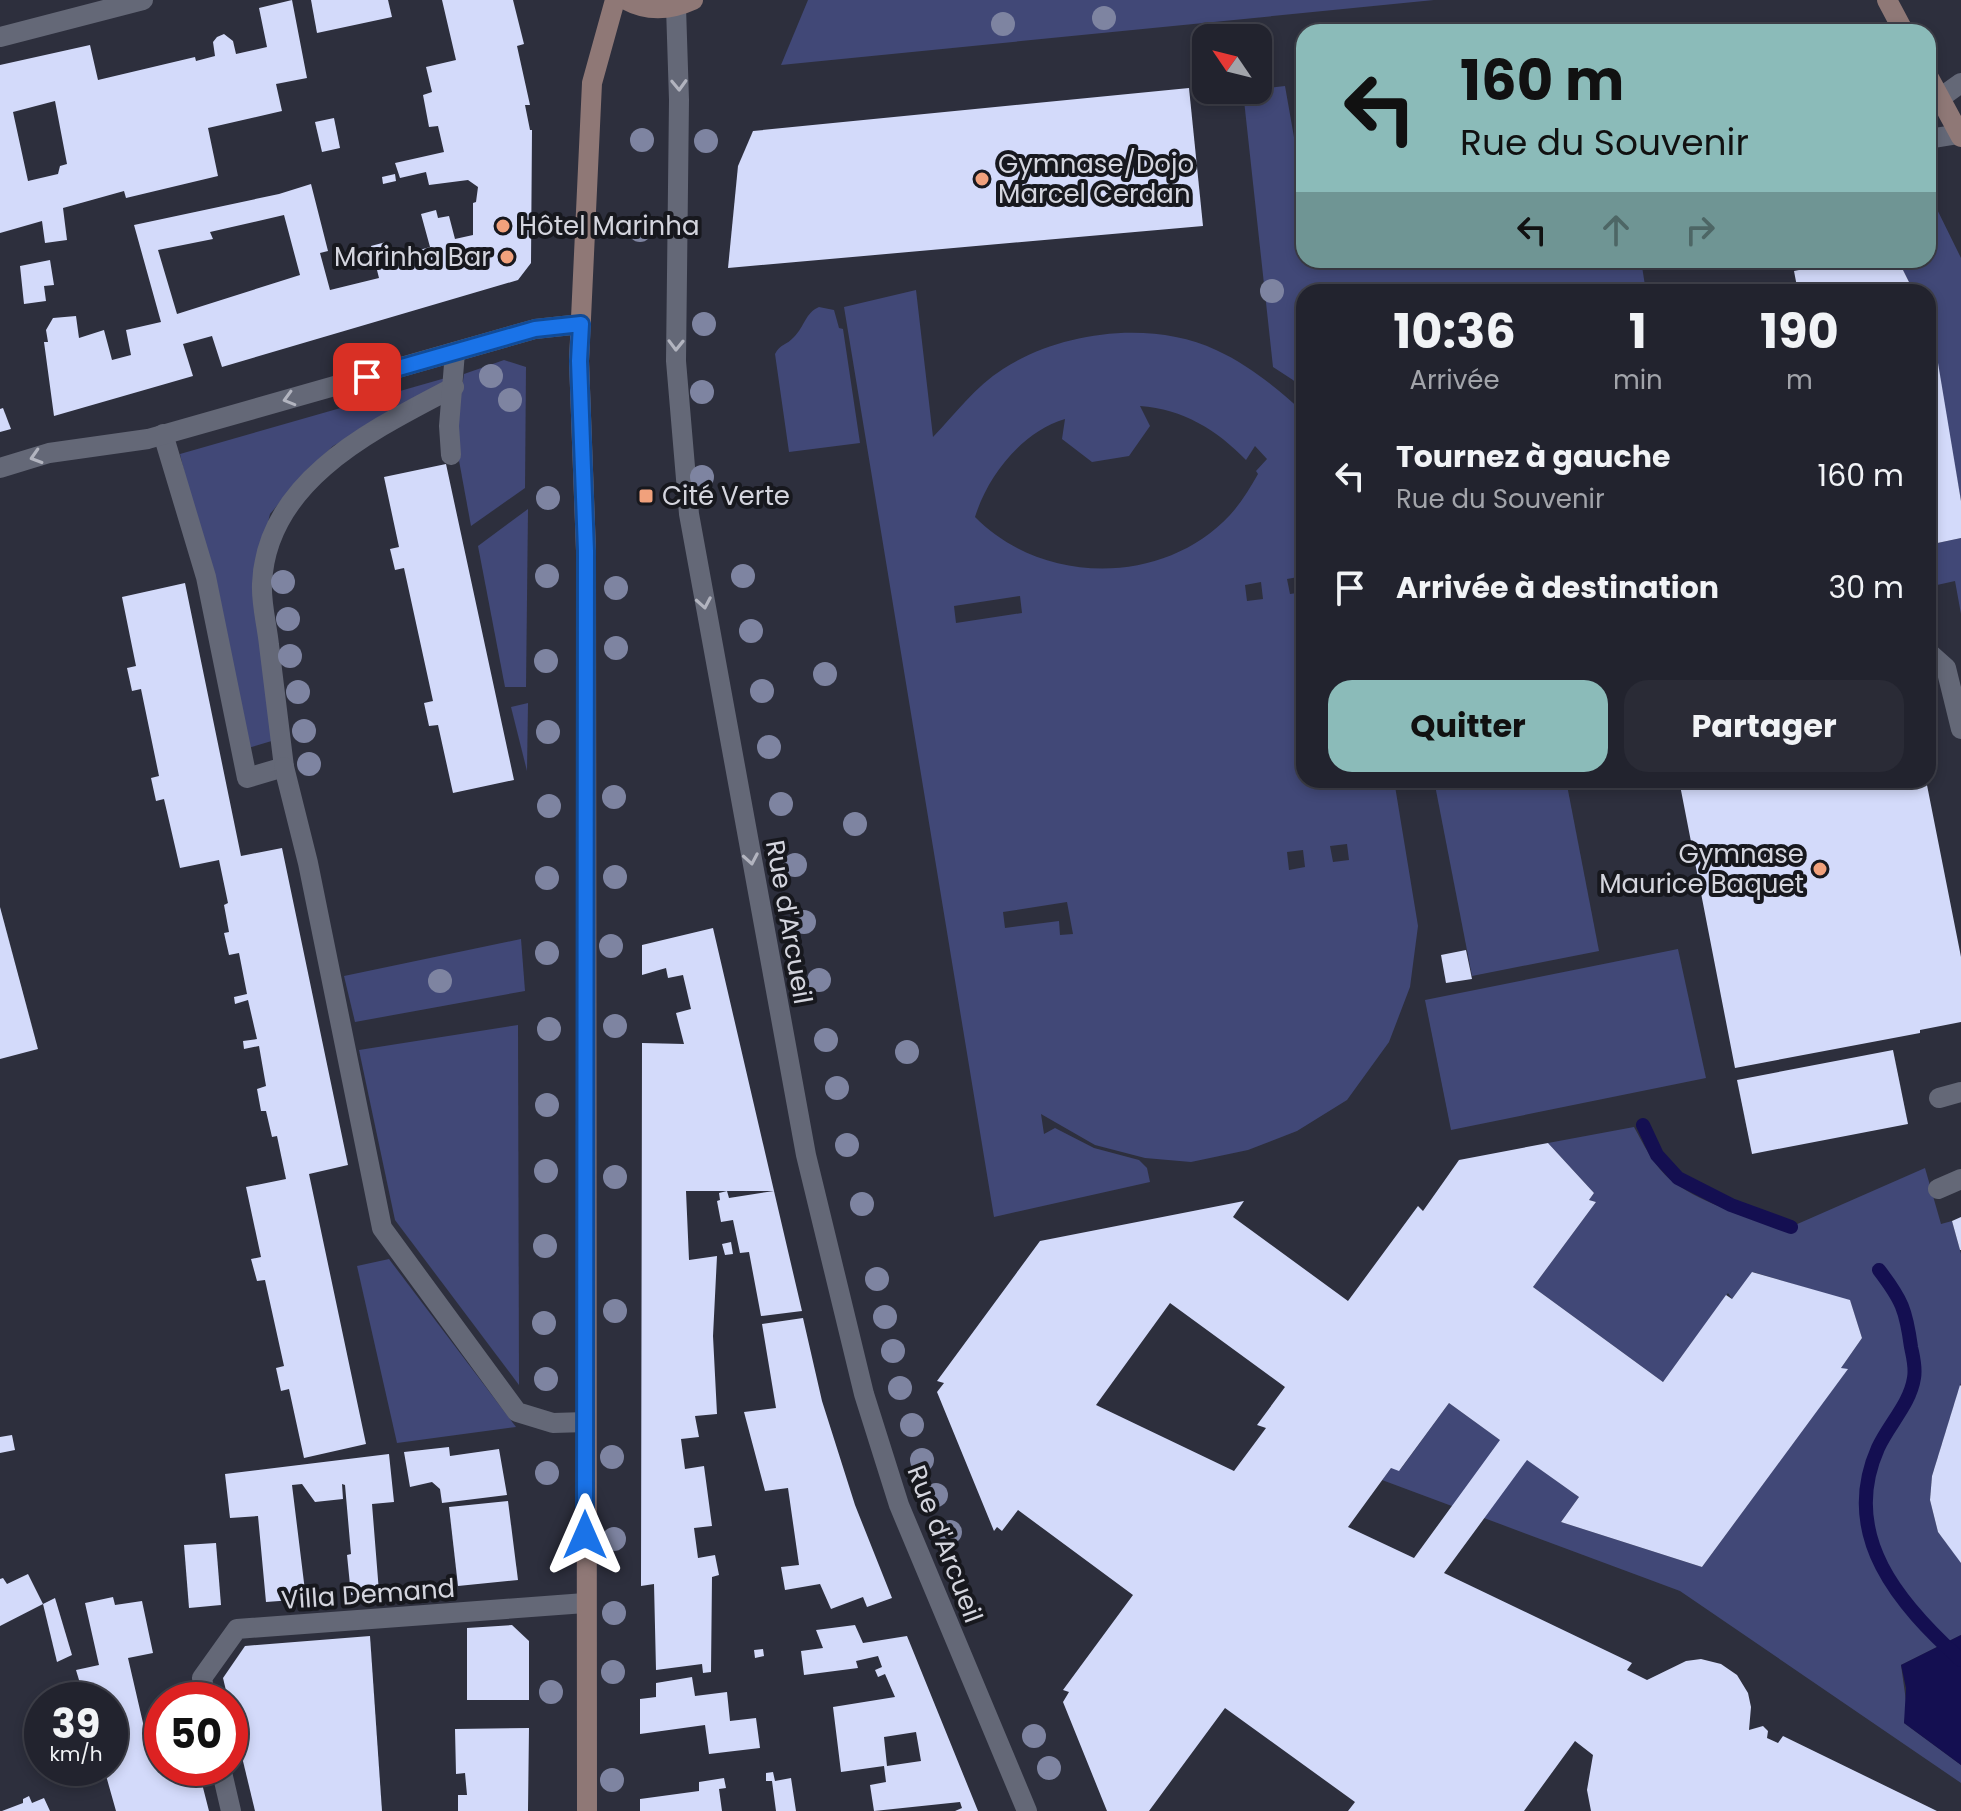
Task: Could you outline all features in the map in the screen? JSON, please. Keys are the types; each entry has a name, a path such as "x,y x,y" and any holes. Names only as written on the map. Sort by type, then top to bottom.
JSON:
{"main road":[{"path":"587,1811 586,551 579,361 592,83 615,0"},
{"path":"626,0 635,5 655,8 685,4"},
{"path":"1887,0 1900,24"},
{"path":"1936,91 1960,135"}],"street":[{"path":"0,37 143,0"},
{"name":"Rue d'Arcueil","path":"685,4 679,100 676,361 688,501 697,566 806,1155 864,1394 899,1505 1027,1811"},
{"path":"1940,98 1961,83"},
{"path":"1936,138 1960,135"},
{"path":"0,468 49,453 148,439 535,329 581,324"},
{"path":"451,455 449,426 455,352"},
{"path":"454,387 374,430 323,467 290,504 275,531 265,562 262,586 284,767 308,863 382,1228 517,1412 553,1423 586,1422"},
{"path":"163,434 206,577 247,778 284,767"},
{"path":"1936,659 1946,668 1961,729"},
{"path":"1939,1098 1961,1092"},
{"path":"1938,1189 1961,1179"},
{"name":"Villa Demand","path":"203,1682 202,1678 237,1629 585,1603"},
{"path":"225,1786 231,1811"}],"shaded area":[{"path":"808,0 1434,0 1192,24 781,65"},
{"path":"1285,86 1296,149 1296,268 1642,268 1645,284 1296,284 1296,383 1273,367 1244,104 1272,104 1272,88"},
{"path":"1936,207 1961,258 1961,501 1936,363 1936,284 1910,284 1902,268 1936,268"},
{"path":"916,290 933,437 975,392 1003,369 1052,346 1108,334 1164,335 1216,350 1240,362 1296,406 1296,577 1287,579 1290,594 1296,593 1296,788 1395,788 1418,926 1410,987 1389,1042 1347,1100 1297,1131 1248,1150 1191,1162 1145,1158 1095,1145 1041,1114 1044,1134 1055,1128 1094,1148 1139,1160 1147,1168 1150,1182 994,1217 844,307","holes":["1140,406 1185,416 1223,439 1246,460 1255,446 1267,459 1256,471 1258,474 1230,515 1203,538 1172,555 1138,565 1103,568 1068,565 1034,556 1003,540 975,517 998,471 1035,434 1065,419 1062,439 1092,462 1129,456 1150,426","1261,582 1263,599 1247,601 1245,585","1020,596 1022,613 956,623 954,606","1347,844 1349,860 1333,862 1330,846","1303,850 1305,867 1289,870 1287,852","1067,902 1073,934 1060,935 1059,921 1005,928 1003,912"]},
{"path":"819,307 834,310 839,328 843,329 860,443 789,452 775,354 798,333 811,313"},
{"path":"504,360 526,367 525,488 471,526 456,428 464,374"},
{"path":"449,377 451,380 333,446 270,514 260,555 275,740 248,748 180,454"},
{"path":"528,509 526,687 505,687 478,546"},
{"path":"1961,538 1961,614 1955,581 1936,585 1936,543"},
{"path":"528,703 527,771 511,707"},
{"path":"1436,788 1568,788 1599,951 1472,976"},
{"path":"521,939 525,991 355,1022 344,976"},
{"path":"1678,949 1706,1078 1451,1130 1425,1000"},
{"path":"518,1025 519,1385 395,1220 359,1050"},
{"path":"1634,1127 1657,1165 1675,1183 1714,1204 1786,1229 1925,1168 1941,1224 1952,1221 1961,1254 1961,1383 1932,1476 1930,1500 1938,1532 1961,1562 1961,1635 1901,1665 1907,1708 1904,1723 1961,1765 1961,1783 1680,1591 1382,1480 1391,1468 1400,1470 1449,1403 1579,1497 1561,1522 1702,1567 1847,1370 1841,1368 1862,1338 1850,1301 1753,1272 1732,1299 1728,1293 1663,1382 1533,1287 1596,1202 1589,1200 1594,1193 1548,1143"},
{"path":"389,1259 516,1427 397,1443 357,1266"},
{"path":"1961,1635 1961,1765 1904,1723 1906,1688 1901,1665"}],"building":[{"path":"292,0 307,78 276,84 282,111 208,128 218,176 126,198 124,191 63,208 67,240 45,243 42,221 0,233 0,65 90,45 98,80 195,57 196,61 215,56 213,42 224,34 233,41 236,54 267,47 259,8","holes":["55,101 67,164 60,166 58,174 28,181 13,112"]},
{"path":"311,0 388,0 392,17 317,33"},
{"path":"442,0 513,0 524,44 517,46 530,105 525,105 532,130 531,263 518,280 222,367 212,336 183,344 193,376 54,416 44,342 48,342 46,330 53,318 76,316 79,338 104,330 112,360 131,355 126,330 161,322 134,225 279,194 311,184 328,251 320,253 330,290 379,278 371,246 386,242 392,258 430,247 421,214 436,210 438,218 449,216 455,239 473,235 473,203 476,202 478,187 468,180 429,185 426,172 400,178 395,163 444,152 438,126 429,127 423,95 432,92 426,67 456,60","holes":["284,215 300,275 177,314 158,250 213,239 210,232"]},
{"name":"Gymnase/Dojo Marcel Cerdan","path":"1189,88 1203,226 728,268 738,166 753,131"},
{"path":"334,118 340,148 322,152 315,122"},
{"path":"395,174 396,181 383,184 382,177"},
{"path":"50,260 54,285 44,286 46,301 24,304 20,266"},
{"path":"1809,268 1902,268 1910,284 1796,284 1794,271"},
{"path":"1936,351 1961,501 1961,538 1936,543"},
{"path":"3,408 11,429 0,432 0,409"},
{"path":"446,464 514,780 453,793 438,725 429,726 424,703 433,701 404,568 395,570 390,549 399,547 384,477"},
{"path":"185,583 241,856 282,848 348,1165 309,1174 366,1444 304,1458 289,1389 281,1391 276,1368 284,1366 265,1280 257,1281 251,1259 261,1257 246,1187 286,1179 277,1136 272,1137 266,1111 261,1111 257,1089 266,1086 259,1046 244,1049 243,1041 257,1039 248,1000 235,1004 234,997 247,994 239,953 229,955 224,933 229,932 224,905 228,903 219,860 180,868 164,799 156,801 151,778 159,776 141,689 132,691 127,668 136,666 122,597"},
{"name":"Gymnase Maurice Baquet","path":"1681,788 1928,788 1961,957 1961,1022 1920,1030 1920,1033 1735,1068"},
{"path":"0,907 38,1049 0,1059"},
{"path":"713,928 774,1191 686,1191 689,1260 717,1256 713,1336 717,1414 695,1416 699,1437 681,1439 685,1469 704,1466 712,1526 694,1528 698,1558 715,1555 719,1575 712,1577 711,1672 703,1673 702,1664 656,1670 654,1584 641,1586 642,1043 684,1044 676,1013 691,1009 683,975 668,978 666,968 642,975 642,945"},
{"path":"1466,950 1472,979 1446,983 1441,955"},
{"path":"1893,1050 1908,1124 1752,1154 1737,1080"},
{"path":"1548,1143 1594,1193 1589,1200 1596,1202 1533,1287 1663,1382 1726,1295 1732,1299 1752,1272 1850,1300 1862,1338 1841,1368 1848,1369 1702,1567 1561,1522 1579,1497 1527,1460 1444,1573 1632,1663 1627,1670 1647,1680 1686,1661 1701,1659 1721,1664 1737,1675 1748,1693 1751,1707 1749,1730 1763,1726 1768,1731 1767,1738 1778,1743 1783,1736 1937,1811 1591,1811 1587,1790 1593,1755 1575,1741 1524,1811 1348,1811 1355,1802 1225,1708 1149,1811 1107,1811 1063,1702 1069,1692 1063,1690 1133,1595 1018,1510 1002,1531 997,1527 994,1531 937,1392 944,1383 937,1381 1040,1241 1244,1201 1233,1217 1348,1301 1418,1206 1423,1211 1459,1160","holes":["1170,1303 1285,1387 1257,1425 1266,1428 1234,1471 1096,1405","1449,1403 1500,1440 1414,1558 1348,1527 1391,1468 1399,1471"]},
{"path":"727,1191 729,1198 774,1191 802,1311 761,1316 749,1252 740,1253 733,1220 721,1222 717,1201 720,1200 719,1193"},
{"path":"1961,1217 1961,1250 1960,1250 1952,1221"},
{"path":"731,1242 733,1254 725,1255 722,1244"},
{"path":"803,1318 822,1401 855,1505 892,1598 867,1607 863,1597 831,1609 820,1584 785,1590 781,1567 799,1565 788,1488 765,1491 744,1412 776,1408 762,1324"},
{"path":"1960,1385 1961,1563 1938,1532 1930,1500 1932,1476"},
{"path":"12,1435 15,1450 0,1453 0,1437"},
{"path":"449,1447 450,1456 499,1449 507,1495 442,1503 440,1489 432,1482 410,1487 404,1452"},
{"path":"389,1454 394,1502 372,1504 379,1592 351,1595 345,1485 342,1484 343,1499 315,1502 302,1484 292,1485 306,1599 266,1602 258,1516 230,1518 225,1474"},
{"path":"508,1501 518,1580 458,1586 449,1507"},
{"path":"216,1543 221,1605 189,1608 184,1545"},
{"path":"28,1574 43,1604 0,1626 0,1579 3,1578 7,1584"},
{"path":"113,1597 115,1605 142,1601 153,1653 128,1658 144,1727 144,1786 203,1786 209,1811 116,1811 109,1786 128,1786 128,1682 80,1682 76,1670 99,1665 85,1603"},
{"path":"55,1598 72,1655 57,1662 43,1604"},
{"path":"512,1625 529,1641 529,1700 467,1700 467,1628"},
{"path":"855,1625 863,1643 907,1636 978,1811 955,1811 962,1808 960,1802 874,1811 870,1785 886,1782 884,1766 841,1772 833,1707 895,1697 885,1674 878,1677 875,1670 882,1667 878,1656 856,1661 858,1668 804,1675 801,1651 823,1648 816,1630","holes":["916,1732 921,1761 887,1766 884,1737"]},
{"path":"370,1636 382,1811 255,1811 248,1782 248,1682 224,1682 223,1678 245,1646"},
{"path":"763,1649 764,1656 755,1658 754,1650"},
{"path":"692,1677 695,1696 727,1692 730,1721 756,1718 760,1748 709,1754 705,1725 640,1734 640,1699 656,1697 656,1683"},
{"path":"529,1728 528,1811 458,1811 458,1795 467,1795 465,1773 456,1774 455,1729"},
{"path":"773,1772 775,1781 791,1778 796,1811 776,1811 772,1781 766,1781 766,1773"},
{"path":"724,1778 726,1788 719,1789 722,1811 640,1811 640,1799 699,1791 699,1782"},
{"path":"29,1796 32,1803 44,1798 50,1811 2,1811 23,1803 23,1799"}],"waterway":[{"path":"1643,1125 1657,1155 1678,1178 1731,1205 1791,1227"},
{"path":"1879,1270 1902,1306 1915,1370 1908,1397 1878,1448 1868,1480 1866,1511 1871,1539 1882,1566 1898,1592 1938,1639 1961,1660"}],"place":[{"name":"Gymnase/Dojo Marcel Cerdan","path":"982,179"},
{"name":"Hôtel Marinha","path":"503,226"},
{"name":"Marinha Bar","path":"507,257"},
{"name":"Cité Verte","path":"646,496"},
{"name":"Gymnase Maurice Baquet","path":"1820,869"}],"route":[{"path":"367,377 535,329 581,324 579,361 586,551 585,1535"}]}
